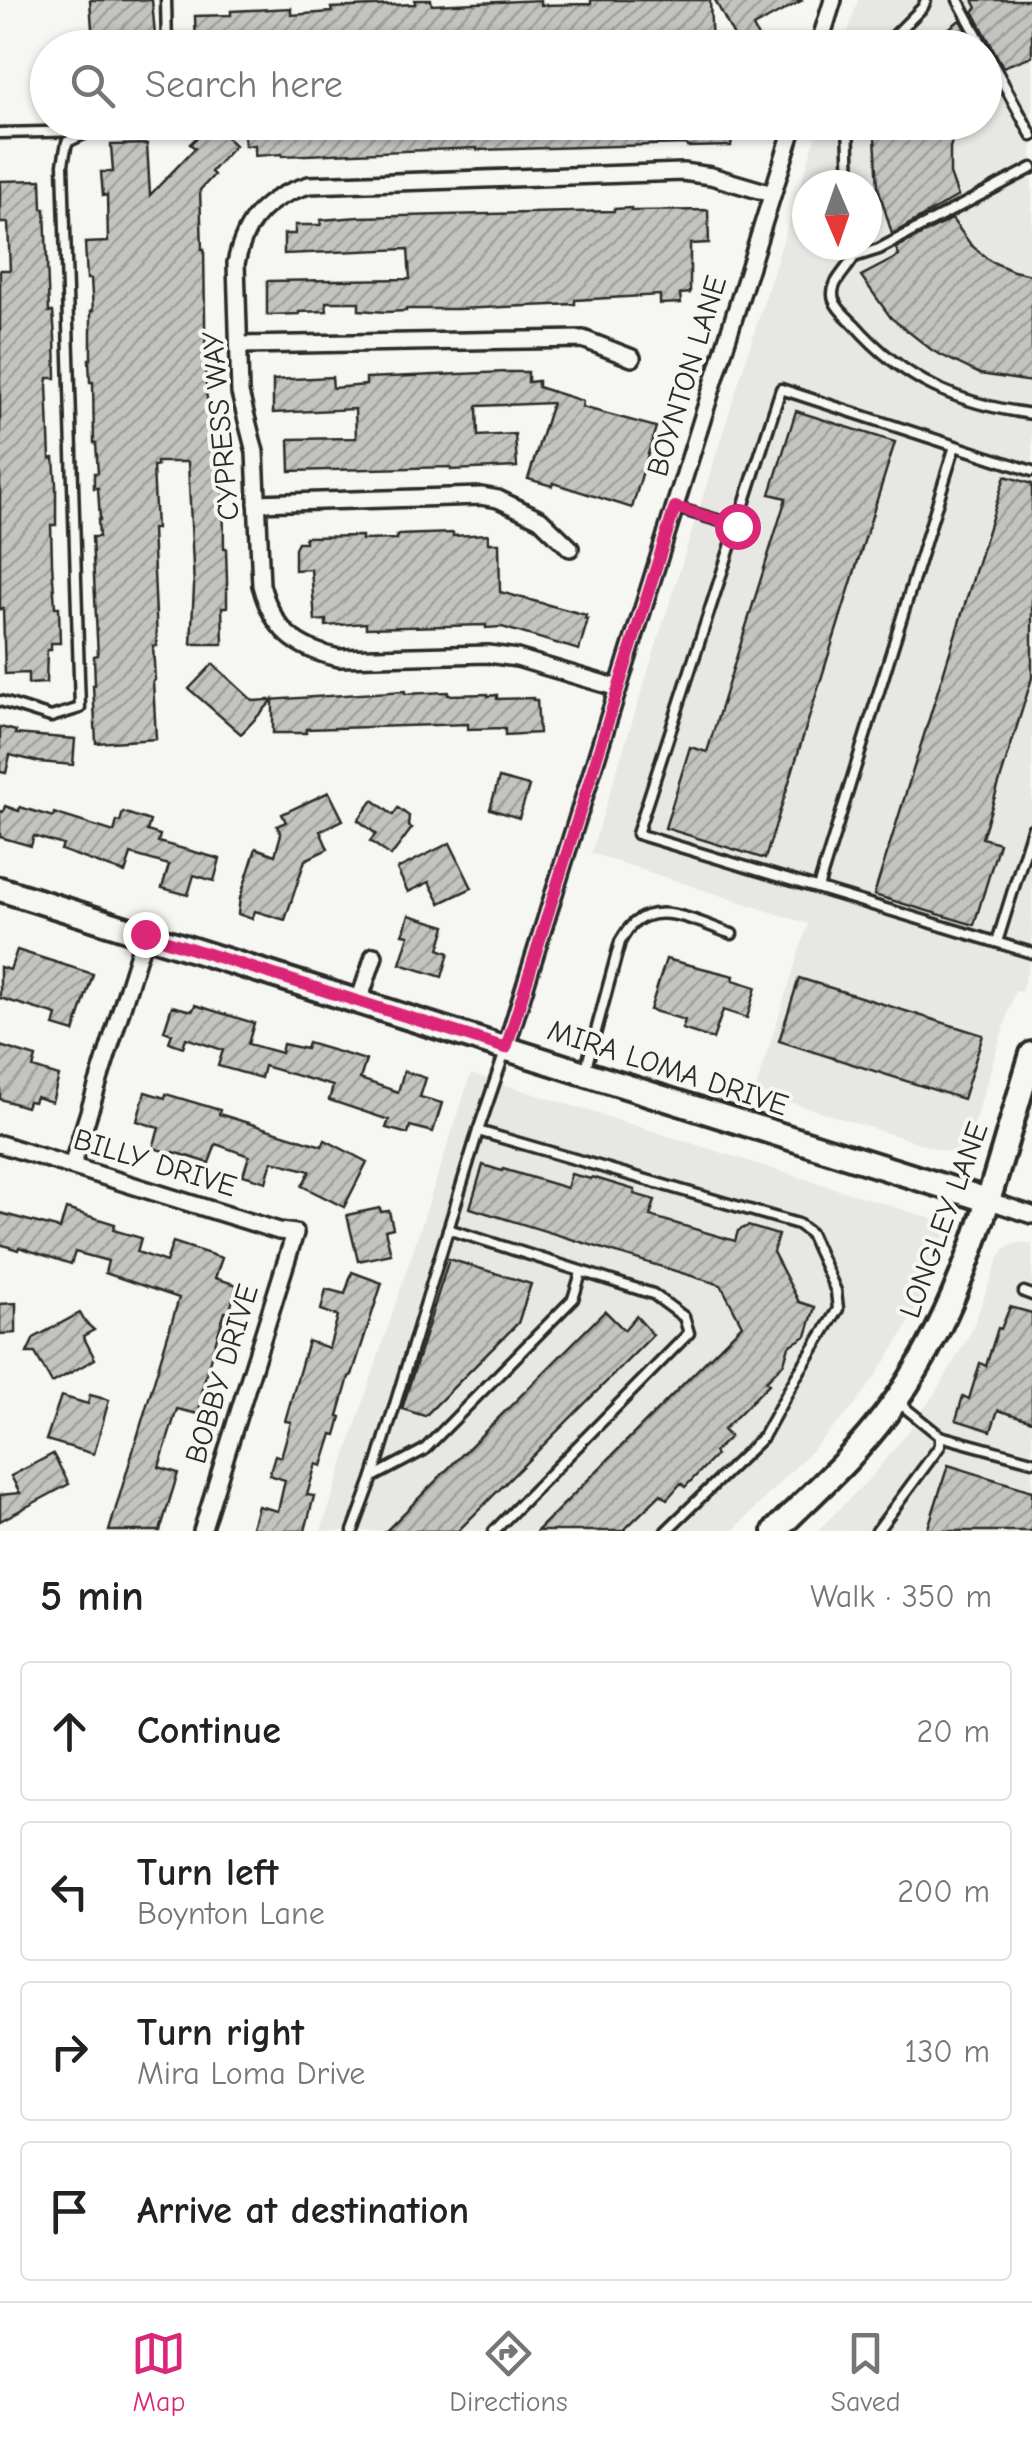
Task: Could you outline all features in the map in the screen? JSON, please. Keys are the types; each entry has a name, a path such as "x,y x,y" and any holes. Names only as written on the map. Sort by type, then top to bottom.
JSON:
{"street":[{"path":"824,30 833,0"},
{"name":"BOYNTON LANE","path":"506,1048 788,140"},
{"name":"CYPRESS WAY","path":"618,688 517,658 488,654 339,658 301,645 277,623 261,585 255,452 240,392 236,263 241,243 261,210 289,191 310,185 683,172 712,176 772,194"},
{"path":"238,345 583,339 632,358"},
{"path":"257,503 481,496 540,520 570,548"},
{"name":"MIRA LOMA DRIVE","path":"0,889 1032,1214"},
{"path":"72,1166 145,934"},
{"path":"359,1001 374,956"},
{"name":"LONGLEY LANE","path":"776,1531 856,1451 914,1374 940,1329 962,1278 1032,1054"},
{"name":"BILLY DRIVE","path":"0,1144 295,1234"},
{"name":"BOBBY DRIVE","path":"202,1531 295,1234"}],"lane":[{"path":"166,0 167,30"},
{"path":"900,30 926,0"},
{"path":"958,0 974,30"},
{"path":"1002,81 1032,136"},
{"path":"0,133 30,133"},
{"path":"0,701 51,716 80,708 64,164 67,142 72,140"},
{"path":"849,140 850,170"},
{"path":"882,247 1032,168"},
{"path":"853,260 838,277 834,300 878,351 920,380 978,404 1032,414"},
{"path":"1032,470 781,389 638,834 1032,953"},
{"path":"818,888 955,446"},
{"path":"675,507 737,526"},
{"path":"998,942 1032,829"},
{"path":"584,1072 620,942 632,925 643,916 660,912 732,934"},
{"path":"353,1531 373,1478 506,1048"},
{"path":"478,1130 798,1224 810,1233 836,1291 838,1309 763,1437 666,1531"},
{"path":"448,1230 653,1294 684,1317 689,1333 494,1531"},
{"path":"373,1478 424,1450 573,1299 581,1272"},
{"path":"896,1400 940,1436 1032,1461"},
{"path":"877,1531 940,1446 940,1436"}],"shaded area":[{"path":"858,0 1032,0 1032,955 1021,992 1015,991 964,1147 947,1152 755,1091 808,924 591,853 792,212 792,260 882,260 882,170 805,170 815,140 1002,140 1002,30 848,30"},
{"path":"471,1074 942,1222 942,1247 926,1289 876,1376 849,1412 733,1531 321,1531"},
{"path":"1021,1242 1032,1244 1032,1531 817,1531 872,1476 907,1433 970,1334 999,1258 1005,1248"}],"building":[{"path":"90,0 152,0 154,30 92,30"},
{"path":"415,0 431,0 432,5 541,0 541,5 591,4 591,0 710,0 711,30 195,30 195,16 231,15 231,11 291,8 291,15 332,12 331,8 415,4"},
{"path":"715,0 803,0 753,27 754,30 731,30"},
{"path":"973,0 1032,0 1032,56 1003,67 1002,30 983,30 973,11 977,8"},
{"path":"960,20 965,30 947,30"},
{"path":"194,140 230,140 235,145 200,190 206,391 215,431 216,471 223,470 227,607 222,607 223,644 191,644 194,587 188,462 157,462 153,466 156,529 152,529 156,739 96,743 93,685 94,656 98,655 92,537 99,537 100,520 98,488 94,488 94,473 98,473 89,359 93,311 85,243 108,242 107,195 103,196 101,172 113,172 111,145 147,144 150,195 195,148 190,144"},
{"path":"244,140 732,140 731,146 477,148 282,156 255,156 255,145 245,146"},
{"path":"875,140 952,140 950,174 958,196 892,234 882,200 882,170 877,170"},
{"path":"41,180 49,312 53,312 55,337 56,378 48,378 47,385 50,459 54,458 56,484 56,525 51,525 60,643 51,643 51,650 47,650 46,683 28,684 28,673 5,674 3,608 0,609 0,270 10,270 8,223 0,223 0,181"},
{"path":"631,208 708,210 709,243 690,244 690,293 680,294 681,303 660,304 660,295 575,300 575,304 386,312 359,310 359,302 326,302 327,311 267,315 267,281 410,279 408,249 284,254 284,234 295,234 295,225 321,225 321,220 359,217"},
{"path":"952,219 971,245 990,261 1032,275 1032,382 980,374 933,351 891,318 861,276 899,256 896,248"},
{"path":"528,372 528,382 538,381 538,387 583,401 582,407 656,427 632,508 528,479 552,403 477,406 478,436 515,434 517,467 290,471 289,439 356,438 355,409 273,413 273,380 332,377 333,388 366,385 366,378"},
{"path":"796,411 895,442 765,859 665,828 690,747 707,752 786,498 770,494"},
{"path":"1005,476 1032,484 1032,678 982,838 999,843 974,925 874,895"},
{"path":"488,534 488,543 499,543 500,592 586,615 579,650 486,625 366,628 366,623 326,626 326,620 315,621 311,569 295,570 295,548 298,542 305,542 305,537 362,536 362,540"},
{"path":"213,664 253,701 405,691 533,698 537,700 539,733 505,735 505,728 468,729 468,724 273,733 273,700 241,734 189,689"},
{"path":"0,727 16,731 15,734 75,739 73,765 10,755 6,773 0,772"},
{"path":"499,778 529,786 519,818 490,809"},
{"path":"329,792 343,820 320,831 328,849 305,860 285,920 255,911 252,919 238,914 256,848 275,855 281,834 277,826 286,822 282,814"},
{"path":"373,800 393,815 398,808 409,816 408,826 412,828 391,856 370,841 376,834 358,820"},
{"path":"5,806 53,817 54,813 114,832 123,812 150,821 147,831 160,835 158,842 220,859 214,881 194,875 188,895 162,888 169,865 131,854 125,873 34,836 31,846 0,837 0,811"},
{"path":"450,843 472,888 440,903 429,882 408,892 397,869"},
{"path":"409,915 446,926 439,949 449,953 442,977 400,964 409,935 403,934"},
{"path":"17,950 93,974 74,1032 54,1026 57,1015 0,998 0,967 10,970"},
{"path":"666,959 734,976 733,980 756,987 747,1018 723,1010 713,1039 682,1029 685,1020 650,1010"},
{"path":"799,978 983,1035 963,1099 779,1041"},
{"path":"195,1005 254,1023 248,1044 281,1053 283,1044 306,1049 308,1043 366,1060 360,1079 398,1092 404,1071 426,1078 420,1097 442,1103 433,1132 410,1126 408,1134 386,1128 389,1120 329,1100 333,1086 264,1066 261,1078 218,1066 223,1050 186,1038 183,1047 169,1042 172,1034 164,1031 172,1006 193,1010"},
{"path":"0,1046 36,1057 33,1068 59,1076 52,1102 36,1097 26,1107 0,1099"},
{"path":"145,1092 220,1110 219,1114 322,1146 325,1140 367,1162 344,1207 302,1186 310,1171 272,1161 266,1182 243,1175 249,1156 216,1144 209,1163 153,1148 159,1128 137,1121"},
{"path":"483,1165 567,1188 571,1174 592,1177 655,1200 650,1216 735,1241 738,1231 748,1226 778,1235 773,1252 799,1302 815,1307 806,1336 789,1346 784,1363 766,1381 769,1384 723,1430 730,1437 714,1452 716,1455 685,1487 681,1483 667,1499 661,1494 623,1531 537,1531 742,1325 721,1285 470,1208"},
{"path":"380,1208 381,1212 389,1211 393,1228 385,1230 391,1254 358,1261 347,1215"},
{"path":"66,1209 115,1224 113,1230 141,1238 137,1252 166,1262 173,1242 222,1258 215,1278 237,1285 209,1363 198,1414 177,1409 159,1467 178,1473 160,1531 109,1531 179,1298 105,1273 108,1261 75,1252 71,1264 0,1244 0,1213 60,1229"},
{"path":"449,1259 531,1284 518,1323 425,1416 402,1409"},
{"path":"352,1272 382,1283 349,1377 336,1435 332,1434 322,1466 316,1464 307,1495 314,1496 305,1531 252,1527 258,1506 278,1511 285,1480 269,1475 275,1455 281,1457 291,1422 285,1421 308,1341 329,1348 338,1316 321,1310 326,1289 345,1294"},
{"path":"16,1303 16,1333 0,1334 0,1304"},
{"path":"1010,1307 1032,1313 1032,1421 998,1410 991,1431 956,1420 963,1396 969,1399 980,1363 986,1366 998,1328 1001,1329"},
{"path":"605,1311 624,1330 636,1316 653,1335 458,1531 386,1531"},
{"path":"80,1313 94,1330 83,1336 95,1359 52,1383 35,1353 27,1353 34,1338"},
{"path":"90,1395 109,1400 94,1454 46,1440 61,1396 88,1404"},
{"path":"53,1454 69,1484 0,1521 0,1495 20,1493 11,1476"},
{"path":"948,1465 1032,1491 1032,1531 927,1531"}],"route":[{"path":"145,934 506,1048 675,507 737,526"}]}
